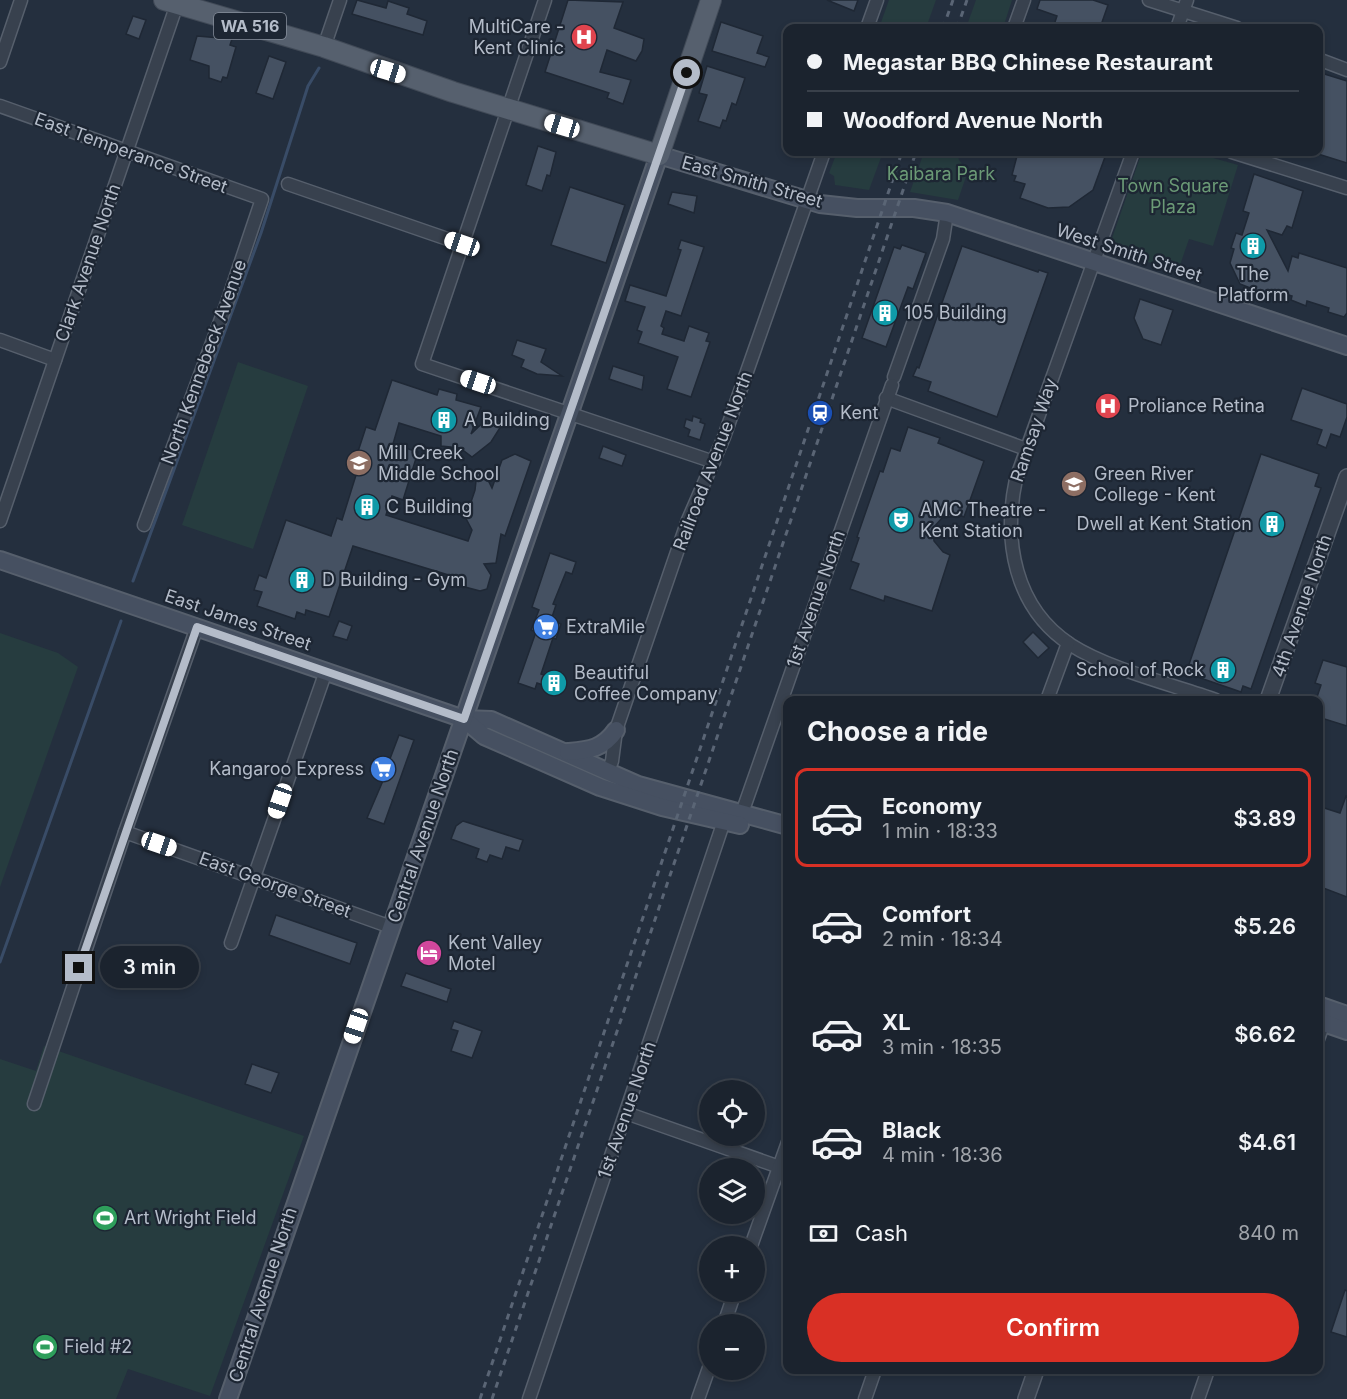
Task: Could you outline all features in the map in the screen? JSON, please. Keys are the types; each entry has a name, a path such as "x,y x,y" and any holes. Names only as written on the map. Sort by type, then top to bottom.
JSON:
{"main road":[{"name":"Central Avenue North","path":"228,1399 711,0"},
{"name":"East Smith Street","path":"171,2 324,47 507,110 807,200 828,205 897,208"},
{"name":"West Smith Street","path":"897,208 947,213 1347,346"},
{"name":"East James Street","path":"0,560 464,719 491,720 659,792 783,825"},
{"name":"East James Street","path":"464,719 484,736 600,787 662,807 783,837"},
{"path":"564,752 595,748 609,740 616,730"},
{"path":"1323,1007 1347,1015"},
{"path":"1323,1028 1347,1031"}],"street":[{"path":"0,62 21,0"},
{"path":"324,47 340,0"},
{"path":"545,0 422,364 714,462"},
{"path":"868,24 877,0"},
{"path":"1015,24 1024,0"},
{"path":"1149,0 1185,6 1228,24"},
{"name":"Clark Avenue North","path":"0,521 127,151 171,2"},
{"path":"1178,24 1185,6"},
{"path":"1323,61 1347,69"},
{"name":"East Temperance Street","path":"0,106 262,199"},
{"name":"Railroad Avenue North","path":"608,771 612,761 616,730 688,520 714,462 823,156"},
{"name":"Ramsay Way","path":"1132,156 1026,449 1012,497 1009,524 1011,553 1022,585 1038,614 1068,643 1094,657 1205,696"},
{"path":"1245,156 1347,188"},
{"path":"288,184 462,244"},
{"name":"North Kennebeck Avenue","path":"144,525 228,300 262,199"},
{"name":"1st Avenue North","path":"742,813 886,398 944,239 947,213"},
{"path":"0,340 55,360"},
{"path":"886,398 1026,449"},
{"name":"4th Avenue North","path":"1269,696 1347,477"},
{"path":"34,1104 125,832 197,627"},
{"path":"1048,696 1068,643"},
{"path":"231,943 326,671"},
{"name":"1st Avenue North","path":"529,1399 724,821"},
{"name":"East George Street","path":"125,832 391,927"},
{"path":"626,1113 783,1168 755,1236"},
{"path":"865,1399 874,1374"},
{"path":"1026,1399 1035,1374"},
{"path":"1198,1399 1207,1374"},
{"path":"698,1399 705,1380"}],"shaded area":[{"name":"Proliance Retina","path":"1100,395 1122,402 1116,418 1094,410"}],"green space":[{"path":"889,0 936,0 927,24 880,24"},
{"path":"976,0 1012,0 1004,24 967,24"},
{"path":"835,156 882,156 869,190 835,185 834,176 829,173"},
{"name":"Kaibara Park","path":"923,156 958,156 968,171 958,200 910,192"},
{"name":"Town Square Plaza","path":"1141,156 1206,156 1238,165 1213,246 1189,239 1178,271 1131,257 1129,261 1120,258 1110,244"},
{"path":"238,362 308,386 253,549 182,525"},
{"path":"0,633 58,653 78,667 0,887"},
{"path":"44,1046 304,1136 210,1396 128,1369 116,1399 0,1399 0,1059 36,1071"}],"building":[{"path":"357,0 386,8 388,1 409,8 407,14 427,21 423,35 352,14"},
{"name":"MultiCare - Kent Clinic","path":"568,0 623,2 614,28 644,39 642,51 636,61 607,50 600,72 631,80 623,104 607,98 609,93 545,72"},
{"path":"827,0 858,0 854,11"},
{"path":"1040,0 1093,0 1108,5 1101,24 1054,24 1057,16 1037,9"},
{"path":"133,16 146,20 139,39 126,34"},
{"path":"721,22 763,36 757,53 769,57 765,67 712,51"},
{"path":"197,36 232,39 230,45 236,47 227,78 223,77 221,82 209,78 209,66 190,60"},
{"path":"269,56 286,62 273,99 256,93"},
{"path":"707,66 745,78 736,105 732,103 726,121 723,120 720,128 698,121 707,95 699,93"},
{"path":"1323,74 1347,81 1347,163 1323,156"},
{"path":"538,146 556,152 550,176 547,175 542,191 526,185"},
{"path":"1017,156 1105,157 1093,190 1069,207 1048,208 1020,198 1025,184 1014,181 1016,176 1012,175"},
{"name":"The Platform","path":"1254,174 1303,191 1292,228 1287,226 1282,235 1267,230 1288,271 1292,256 1298,258 1299,253 1347,268 1347,313 1344,317 1328,312 1329,308 1307,301 1306,306 1291,300 1292,296 1272,290 1271,296 1240,284 1230,263 1234,249 1231,248 1236,233 1242,235 1249,213 1243,211"},
{"path":"570,187 625,205 606,263 551,245"},
{"path":"672,192 697,196 694,213 668,204"},
{"path":"681,240 704,247 681,316 666,311 661,326 664,328 662,334 684,341 689,326 709,333 706,341 710,342 691,397 667,389 678,357 638,343 642,332 637,330 645,307 625,301 630,285 666,296 681,250 678,249"},
{"name":"105 Building","path":"902,245 926,253 913,289 908,287 886,347 862,338 894,247 900,249"},
{"path":"962,246 1038,272 1039,270 1048,273 997,417 928,391 931,382 913,376 917,367 919,368"},
{"path":"1140,299 1173,310 1161,345 1143,339 1134,318"},
{"path":"517,340 546,349 541,362 562,376 537,374 521,367 524,360 512,355"},
{"path":"613,366 644,376 642,390 609,379"},
{"path":"392,380 437,395 439,389 457,394 456,400 481,407 471,434 491,415 503,423 491,442 472,457 460,448 441,446 441,436 399,423 393,444 418,452 403,500 392,496 386,515 468,541 472,530 462,511 471,502 475,490 476,481 472,475 484,472 492,488 502,460 515,454 531,461 505,536 501,534 496,563 484,564 491,575 487,589 480,591 465,587 455,577 353,546 329,617 306,610 305,615 297,612 295,619 257,606 262,592 254,590 259,575 266,578 286,520 331,536 337,518 342,520 357,472 352,470 366,427 375,430"},
{"path":"1302,388 1347,404 1347,417 1340,437 1331,434 1326,448 1317,444 1322,430 1291,420"},
{"path":"693,416 701,419 700,422 705,424 700,440 688,436 690,430 684,427 686,419 692,421"},
{"name":"AMC Theatre - Kent Station","path":"908,427 940,438 938,443 984,461 964,517 957,514 942,518 933,528 934,541 943,552 950,555 932,611 885,596 884,601 850,589 859,564 851,561 859,538 857,537 880,471 883,472 891,448 900,451"},
{"path":"603,446 626,455 622,466 599,458"},
{"name":"Dwell at Kent Station","path":"1261,454 1319,474 1315,486 1321,488 1251,689 1243,686 1241,692 1186,673"},
{"path":"550,553 576,562 572,574 566,572 553,604 556,605 551,620 561,624 556,639 553,638 541,674 558,680 555,689 537,683 535,689 518,683 536,632 531,630 539,610 532,607"},
{"path":"339,621 352,626 347,640 333,636"},
{"path":"1033,632 1049,648 1038,658 1023,642"},
{"path":"1323,660 1347,667 1347,726 1323,719 1323,696 1317,696 1321,685 1315,683"},
{"path":"399,735 414,740 384,824 367,818 385,776 370,771 374,759 388,764"},
{"path":"1347,796 1347,897 1323,888 1323,808 1340,813"},
{"path":"463,821 523,840 519,851 506,847 502,859 490,855 487,862 476,858 479,849 451,839 456,826"},
{"path":"276,915 357,943 350,964 269,935"},
{"path":"406,973 451,989 447,1002 401,986"},
{"path":"454,1021 482,1031 472,1058 451,1051 458,1031 451,1029"},
{"path":"252,1064 279,1073 271,1093 245,1084"},
{"path":"1345,1290 1347,1291 1347,1337 1331,1332"}],"waterway":[{"path":"133,581 261,233 308,86 319,68"},
{"path":"0,962 121,621"}],"railway":[{"path":"944,24 953,0"},
{"path":"958,24 967,0"},
{"path":"480,1399 901,156"},
{"path":"492,1399 915,156"}],"place":[{"name":"MultiCare - Kent Clinic","path":"584,37"},
{"name":"The Platform","path":"1253,246"},
{"name":"105 Building","path":"885,313"},
{"name":"Proliance Retina","path":"1108,406"},
{"name":"Kent","path":"820,413"},
{"name":"A Building","path":"444,420"},
{"name":"Mill Creek Middle School","path":"359,463"},
{"name":"Green River College - Kent","path":"1074,484"},
{"name":"C Building","path":"367,507"},
{"name":"AMC Theatre - Kent Station","path":"901,520"},
{"name":"Dwell at Kent Station","path":"1272,524"},
{"name":"D Building - Gym","path":"302,580"},
{"name":"ExtraMile","path":"546,627"},
{"name":"School of Rock","path":"1223,670"},
{"name":"Beautiful Coffee Company","path":"554,683"},
{"name":"Kangaroo Express","path":"383,769"},
{"name":"Kent Valley Motel","path":"429,953"},
{"name":"Art Wright Field","path":"105,1218"},
{"name":"Field #2","path":"45,1347"}],"route":[{"path":"79,968 197,627 464,719 687,73"}]}
